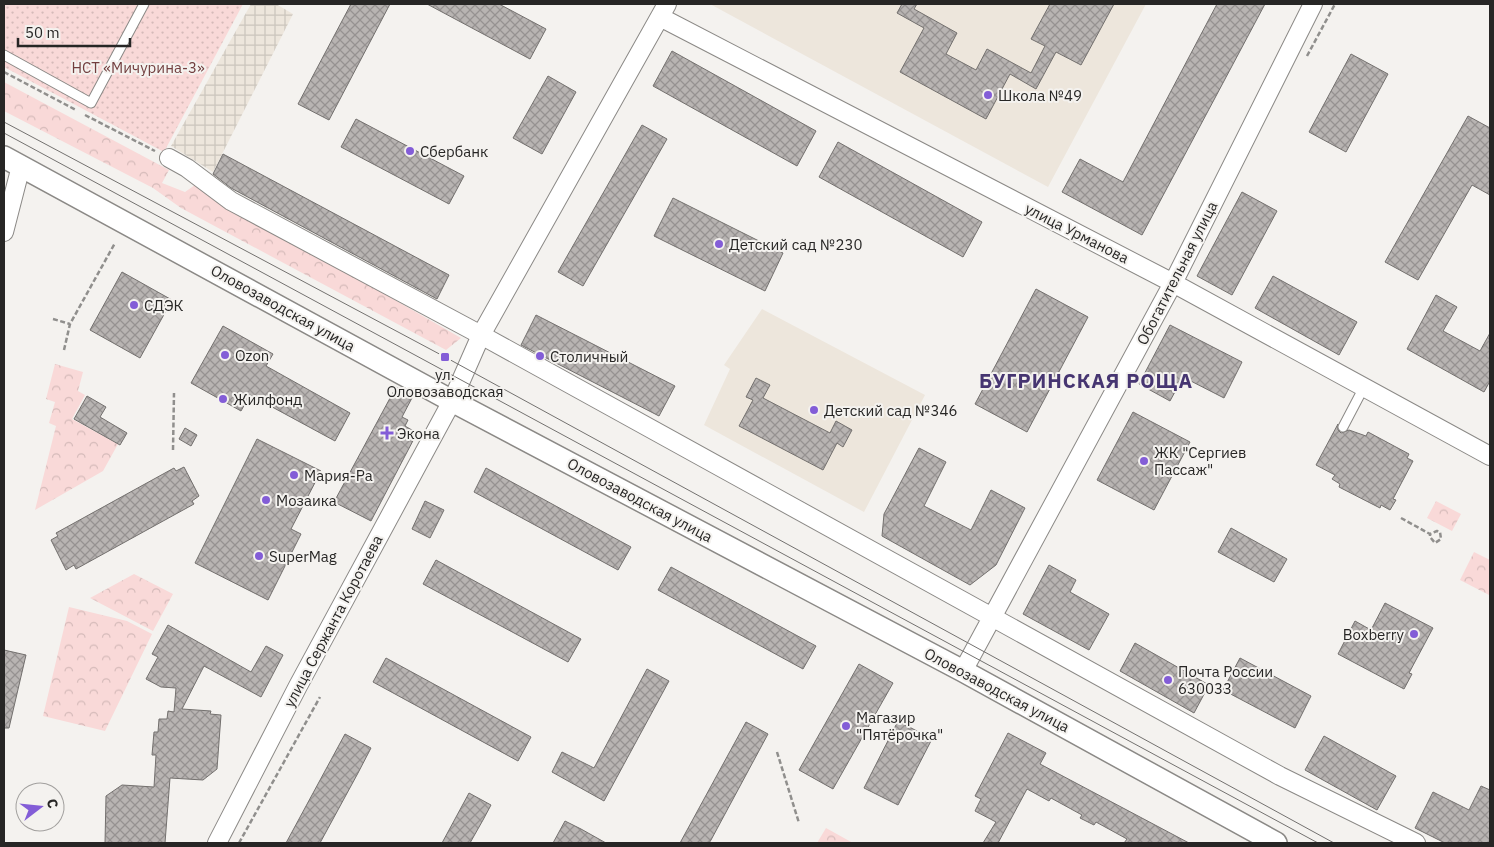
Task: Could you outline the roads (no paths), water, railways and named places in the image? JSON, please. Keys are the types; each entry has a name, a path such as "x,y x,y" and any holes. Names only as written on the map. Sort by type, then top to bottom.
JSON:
{"street":[{"name":"Обогатительная улица","path":"964,671 1173,283 1313,4"},
{"name":"улица Урманова","path":"664,10 1173,283 1490,456"},
{"name":"улица Сержанта Коротаева","path":"218,843 302,679 452,401 481,335 664,10"},
{"path":"169,158 187,168 231,201 481,335 992,619 1280,776 1416,843"},
{"path":"4,232 12,161"},
{"name":"Оловозаводская улица","path":"12,161 452,401 964,671 1276,843"}],"lane":[{"path":"4,55 91,103 144,4"},
{"path":"1344,427 1364,387"}],"tram line":[{"path":"4,122 445,357 1334,843"},
{"path":"4,133 1318,843"}],"place":[{"name":"Школа №49","path":"988,95"},
{"name":"Сбербанк","path":"410,151"},
{"name":"Детский сад №230","path":"719,244"},
{"name":"СДЭК","path":"134,305"},
{"name":"Ozon","path":"225,355"},
{"name":"Столичный","path":"540,356"},
{"name":"ул. Оловозаводская","path":"445,357"},
{"name":"Жилфонд","path":"223,399"},
{"name":"Детский сад №346","path":"814,410"},
{"name":"Экона","path":"387,433"},
{"name":"ЖК \"Сергиев Пассаж\"","path":"1144,461"},
{"name":"Мария-Ра","path":"294,475"},
{"name":"Мозаика","path":"266,500"},
{"name":"SuperMag","path":"259,556"},
{"name":"Boxberry","path":"1414,634"},
{"name":"Почта России 630033","path":"1168,680"},
{"name":"Магазир \"Пятёрочка\"","path":"846,726"}],"district":[{"name":"БУГРИНСКАЯ РОЩА","path":"1086,380"}],"park label":[{"name":"НСТ «Мичурина-3»","path":"138,67"}]}
